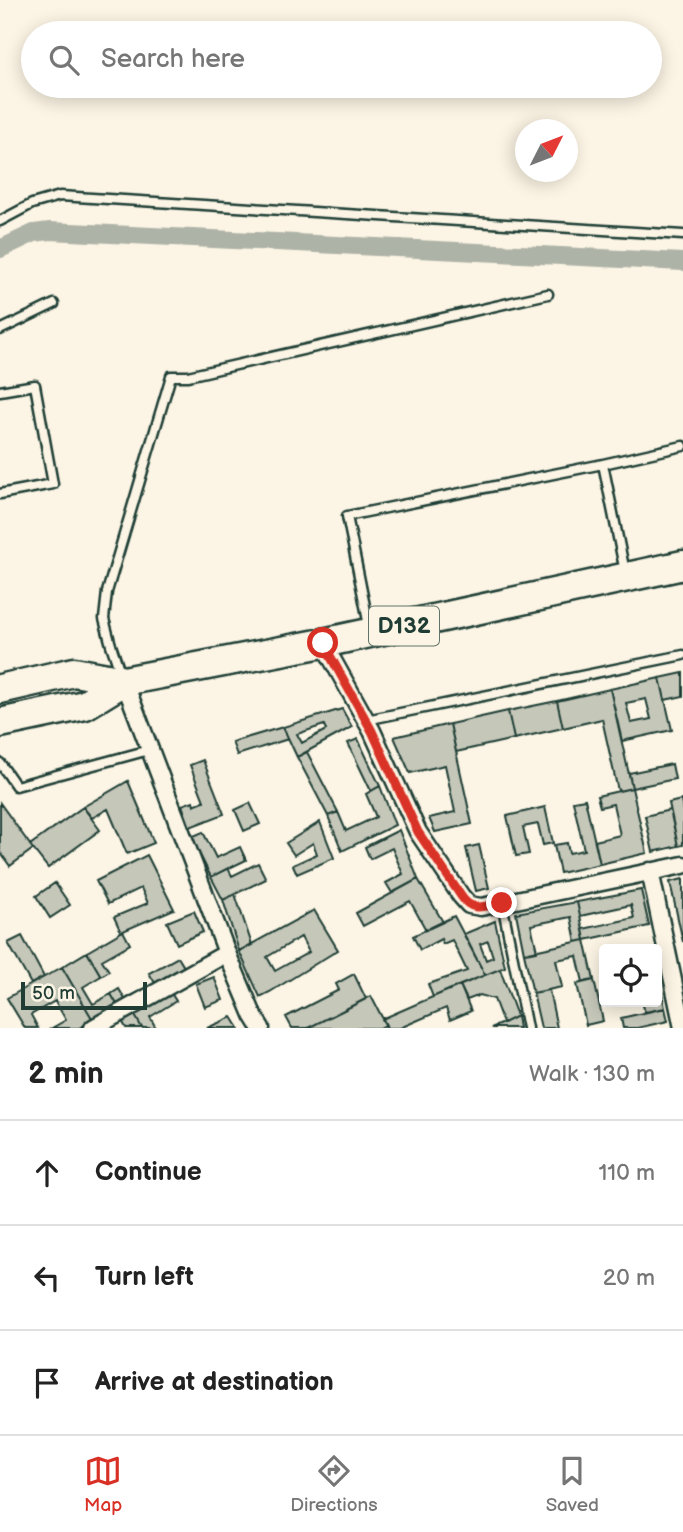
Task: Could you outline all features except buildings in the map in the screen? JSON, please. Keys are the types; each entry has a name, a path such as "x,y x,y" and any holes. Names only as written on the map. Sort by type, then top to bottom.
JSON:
{"highway":[{"name":"D132","path":"0,723 85,705 124,681 323,643 683,565"},
{"name":"D132","path":"0,689 74,672 124,681"}],"street":[{"path":"323,643 366,720 418,832 465,902 474,907 502,903 683,865"},
{"path":"124,681 227,953 261,1028"},
{"path":"650,871 683,1028"},
{"path":"93,1028 227,953"}],"lane":[{"path":"0,221 32,204 60,195 683,235"},
{"path":"124,681 104,619 107,592 171,376 188,376 548,294"},
{"path":"0,330 54,303"},
{"path":"0,391 35,385 53,484 0,494"},
{"path":"370,633 347,516 683,446"},
{"path":"603,464 626,578"},
{"path":"366,720 683,656"},
{"path":"0,763 16,786 149,750"},
{"path":"502,903 527,1028"}],"waterway":[{"path":"0,249 34,233 50,231 683,262"}],"route":[{"path":"323,643 372,731 418,832 465,902 474,907 502,903"}]}
